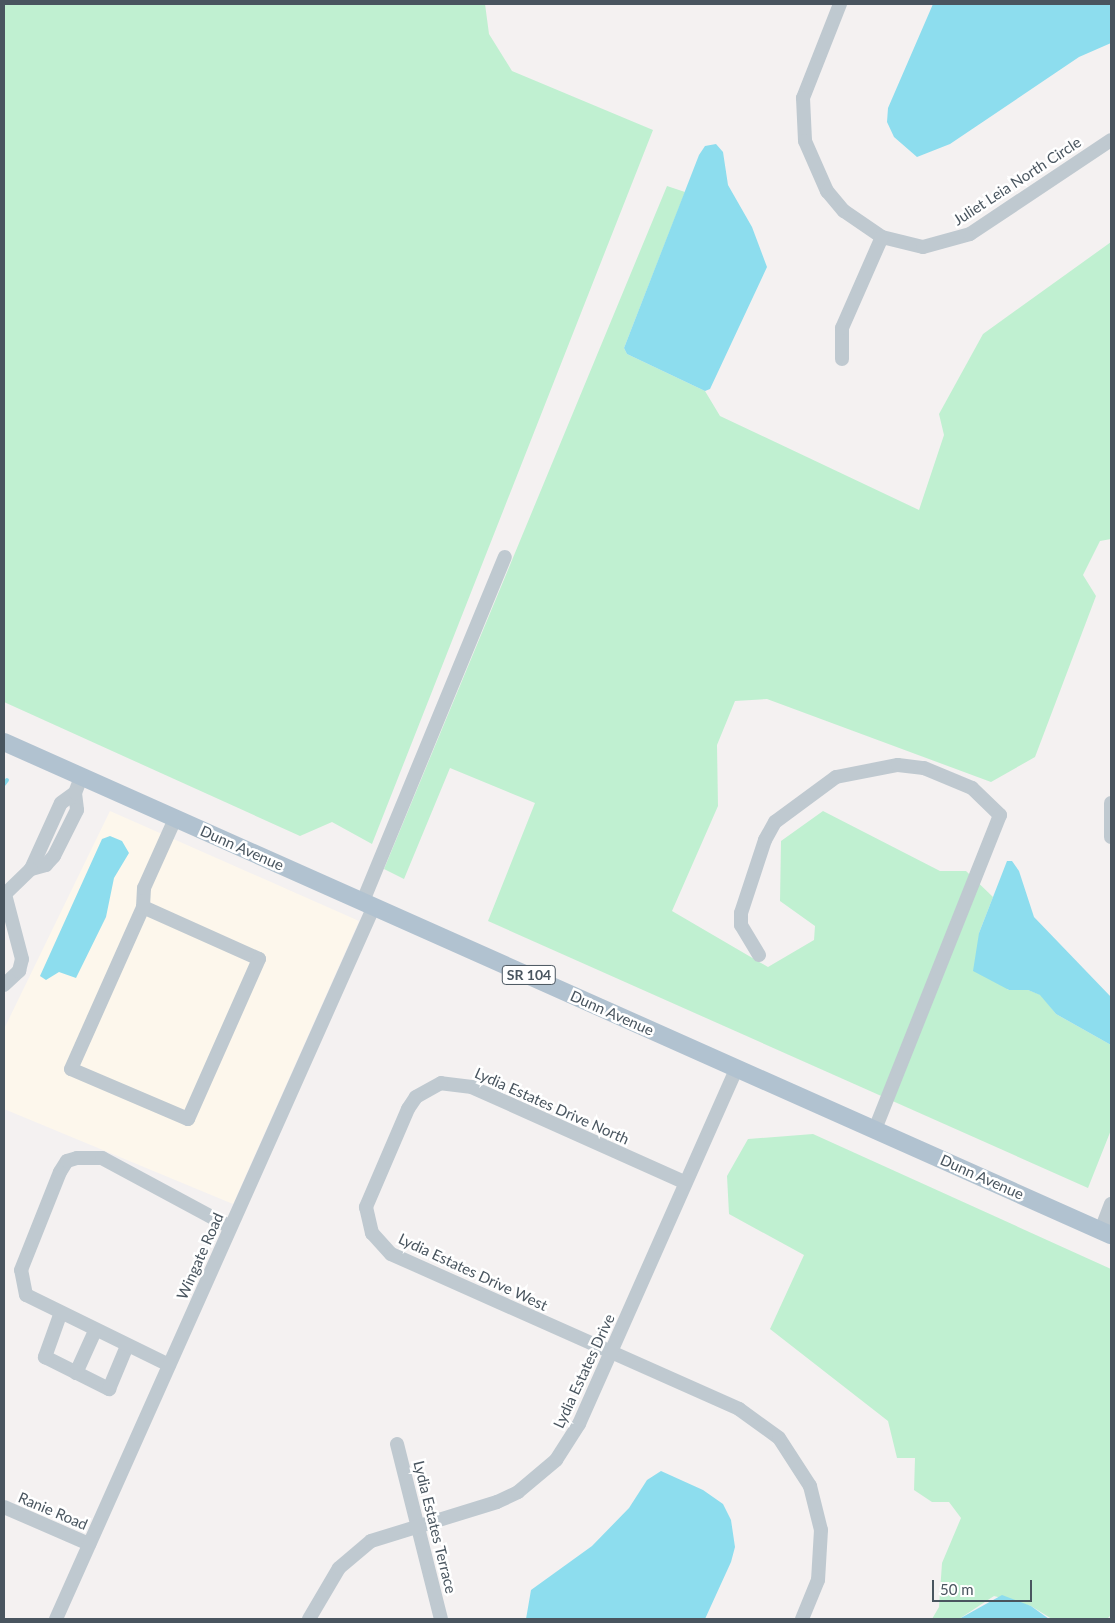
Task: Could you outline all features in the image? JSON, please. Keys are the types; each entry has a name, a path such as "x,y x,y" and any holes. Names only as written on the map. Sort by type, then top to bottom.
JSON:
{"main road":[{"name":"Dunn Avenue","path":"4,742 78,785 175,819 1106,1233"}],"street":[{"name":"Juliet Leia North Circle","path":"840,4 803,98 806,141 827,191 844,211 882,237 923,247 970,234 1111,140"},
{"path":"842,360 842,328 882,237"},
{"name":"Wingate Road","path":"56,1619 230,1227 368,904 505,557"},
{"path":"760,955 741,925 740,913 765,840 775,822 836,777 898,765 924,768 972,788 1000,815 875,1129"},
{"path":"4,985 19,971 22,959 5,895 32,869 61,803 78,785"},
{"path":"1111,804 1111,837"},
{"path":"143,907 259,959 188,1119 71,1069 143,907 144,888 175,819"},
{"name":"Lydia Estates Drive","path":"309,1619 327,1584 355,1553 384,1535 497,1502 545,1471 572,1436 611,1352 684,1182 737,1068"},
{"name":"Lydia Estates Drive North","path":"385,1158 416,1096 441,1083 457,1083 684,1182"},
{"name":"Lydia Estates Drive West","path":"385,1158 366,1207 372,1233 380,1244 400,1258 739,1409 766,1427 790,1452 810,1486 821,1530 818,1580 802,1619"},
{"path":"169,1365 60,1315 26,1295 21,1270 60,1172 67,1161 100,1162 124,1167 130,1176 230,1227"},
{"path":"1106,1233 1111,1204"},
{"path":"60,1315 45,1357 76,1373 109,1388 127,1346"},
{"path":"76,1373 95,1331"},
{"name":"Lydia Estates Terrace","path":"397,1444 441,1619"},
{"name":"Ranie Road","path":"4,1507 89,1544"}],"shaded area":[{"path":"110,811 359,921 233,1204 4,1109 4,1029"}],"green space":[{"path":"4,4 485,4 489,34 512,71 653,130 372,844 332,822 300,836 4,702"},
{"path":"667,186 685,192 624,348 627,354 705,391 720,416 919,510 944,435 939,414 983,334 1111,242 1111,539 1100,541 1083,575 1096,596 1035,757 991,782 767,699 735,701 717,745 718,806 672,911 768,967 814,940 815,926 780,901 781,841 823,811 940,871 966,871 993,897 979,933 1008,990 1028,990 1041,995 1056,1014 1111,1045 1111,1130 1088,1188 488,921 535,803 450,768 404,879 384,869"},
{"path":"813,1134 1111,1269 1111,1615 1107,1619 1052,1619 1031,1606 994,1596 959,1619 932,1619 939,1607 942,1563 961,1518 949,1502 932,1502 914,1490 915,1458 897,1458 888,1421 770,1329 804,1255 729,1214 727,1176 748,1139"}],"water":[{"path":"933,4 1111,4 1111,43 1079,57 950,144 917,157 894,137 887,122 888,108"},
{"path":"716,144 723,152 728,185 752,227 767,267 710,389 705,391 627,354 624,348 699,155 705,146"},
{"path":"110,836 122,841 129,853 114,878 106,917 76,978 59,972 46,980 40,976 102,839"},
{"path":"1007,861 1012,861 1019,871 1034,917 1111,997 1111,1045 1056,1014 1040,995 1028,990 1009,990 973,971 979,933"},
{"path":"661,1471 703,1490 723,1504 731,1520 735,1547 731,1562 705,1619 526,1619 531,1590 592,1546 629,1508 647,1480"},
{"path":"1002,1595 1031,1606 1049,1619 959,1619"}],"waterway":[{"path":"4,784 7,780"}]}
